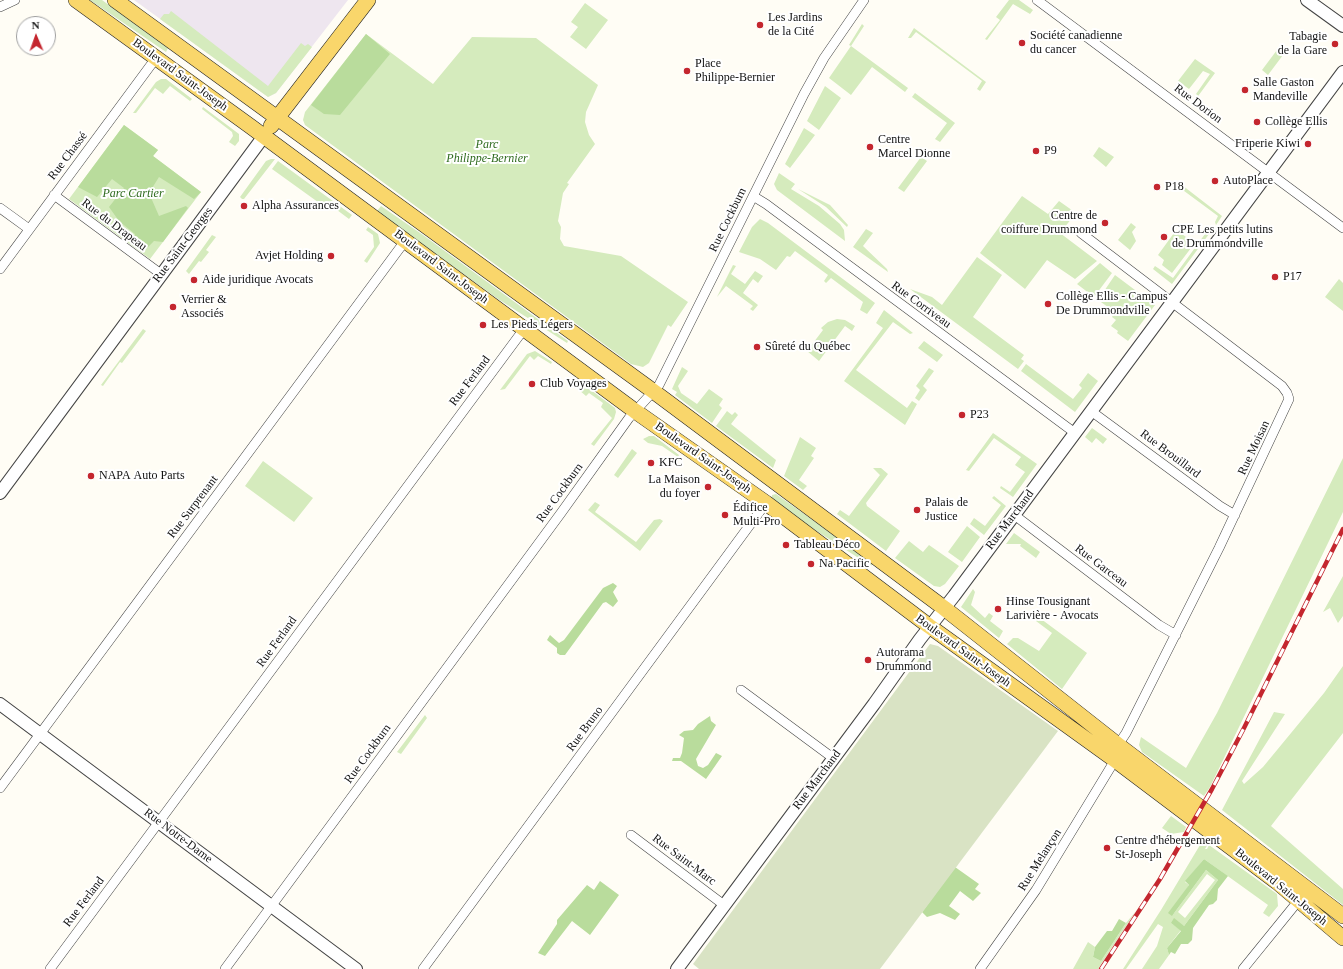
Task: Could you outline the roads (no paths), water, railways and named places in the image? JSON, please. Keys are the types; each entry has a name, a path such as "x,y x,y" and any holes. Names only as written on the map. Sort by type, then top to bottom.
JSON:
{"main road":[{"name":"Boulevard Saint-Joseph","path":"76,0 264,136 635,411 766,503 929,626 1115,760 1299,900 1343,938"},
{"name":"Boulevard Saint-Joseph","path":"114,0 653,391 944,608 1118,745 1343,916"},
{"name":"Rue Saint-Georges","path":"264,136 368,0"}],"street":[{"path":"0,7 15,0"},
{"name":"Rue Cockburn","path":"225,969 635,411 653,391 674,357 813,76 864,0"},
{"name":"Rue Dorion","path":"1037,0 1343,228"},
{"path":"1308,0 1343,26"},
{"name":"Rue Chassé","path":"0,269 156,58"},
{"name":"Rue Marchand","path":"677,969 929,626 1075,433 1343,72"},
{"name":"Rue Saint-Georges","path":"0,493 264,136"},
{"name":"Rue du Drapeau","path":"54,195 161,274"},
{"name":"Rue Corriveau","path":"753,196 766,204 1075,433"},
{"path":"0,208 29,229"},
{"name":"Rue Moisan","path":"1081,233 1282,386 1288,396 1287,405 1235,515 1176,635 1118,745"},
{"name":"Rue Surprenant","path":"0,788 405,241"},
{"name":"Rue Ferland","path":"50,969 524,329"},
{"name":"Rue Brouillard","path":"1091,411 1220,506 1235,515"},
{"name":"Rue Bruno","path":"423,969 766,503"},
{"name":"Rue Garceau","path":"1013,514 1158,625 1176,635"},
{"path":"741,690 833,758"},
{"name":"Rue Notre-Dame","path":"0,704 356,969"},
{"name":"Rue Melançon","path":"980,969 1036,890 1115,760"},
{"name":"Rue Saint-Marc","path":"630,835 724,905"},
{"path":"1243,969 1299,900"}],"railway":[{"path":"1101,969 1160,879 1212,789 1343,529"}],"place":[{"name":"Les Jardins de la Cité","path":"760,25"},
{"name":"Société canadienne du cancer","path":"1022,43"},
{"name":"Tabagie de la Gare","path":"1335,44"},
{"name":"Place Philippe-Bernier","path":"687,71"},
{"name":"Salle Gaston Mandeville","path":"1245,90"},
{"name":"Collège Ellis","path":"1257,122"},
{"name":"Friperie Kiwi","path":"1308,144"},
{"name":"Centre Marcel Dionne","path":"870,147"},
{"name":"P9","path":"1036,151"},
{"name":"AutoPlace","path":"1215,181"},
{"name":"P18","path":"1157,187"},
{"name":"Alpha Assurances","path":"244,206"},
{"name":"Centre de coiffure Drummond","path":"1105,223"},
{"name":"CPE Les petits lutins de Drummondville","path":"1164,237"},
{"name":"Avjet Holding","path":"331,256"},
{"name":"P17","path":"1275,277"},
{"name":"Aide juridique Avocats","path":"194,280"},
{"name":"Collège Ellis - Campus De Drummondville","path":"1048,304"},
{"name":"Verrier & Associés","path":"173,307"},
{"name":"Les Pieds Légers","path":"483,325"},
{"name":"Sûreté du Québec","path":"757,347"},
{"name":"Club Voyages","path":"532,384"},
{"name":"P23","path":"962,415"},
{"name":"KFC","path":"651,463"},
{"name":"NAPA Auto Parts","path":"91,476"},
{"name":"La Maison du foyer","path":"708,487"},
{"name":"Palais de Justice","path":"917,510"},
{"name":"Édifice Multi-Pro","path":"725,515"},
{"name":"Tableau Déco","path":"786,545"},
{"name":"Na Pacific","path":"811,564"},
{"name":"Hinse Tousignant Larivière - Avocats","path":"998,609"},
{"name":"Autorama Drummond","path":"868,660"},
{"name":"Centre d'hébergement St-Joseph","path":"1107,848"}],"park label":[{"name":"Parc Philippe-Bernier","path":"487,152"},
{"name":"Parc Cartier","path":"133,194"}]}
